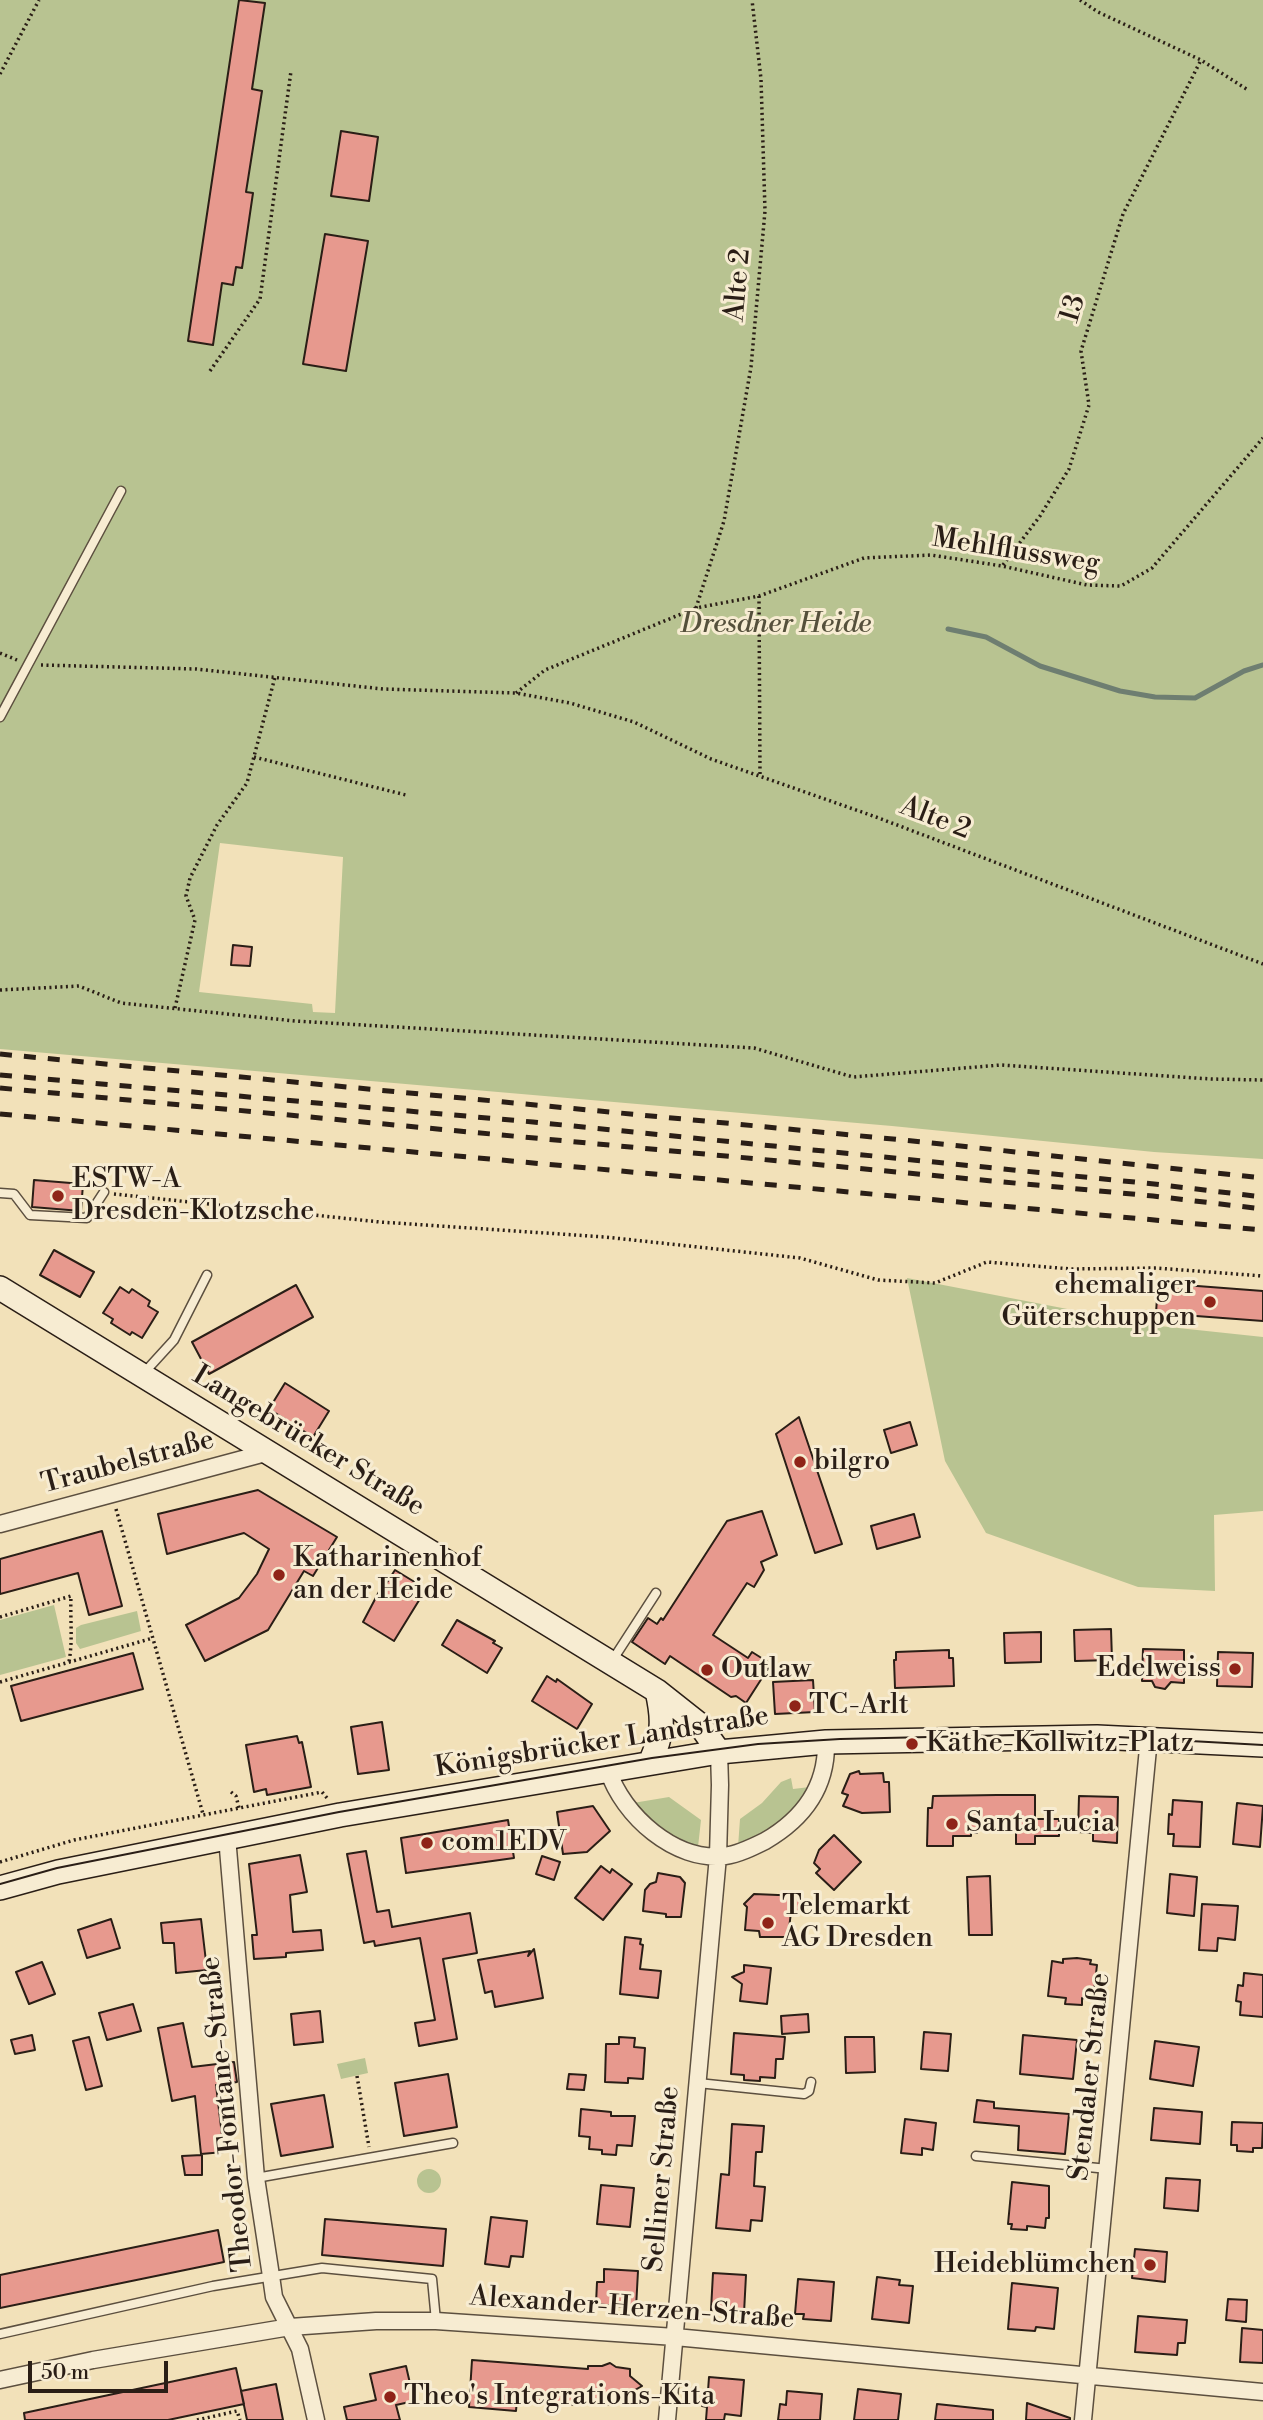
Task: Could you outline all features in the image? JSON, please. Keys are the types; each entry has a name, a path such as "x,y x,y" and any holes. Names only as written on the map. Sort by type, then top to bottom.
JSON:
{"main road":[{"name":"Langebrücker Straße","path":"0,1288 657,1691 700,1725 719,1752"},
{"path":"650,1763 663,1723 657,1691"},
{"name":"Königsbrücker Landstraße","path":"0,1888 58,1872 340,1815 719,1752 826,1742 1097,1737 1263,1745"}],"street":[{"name":"Traubelstraße","path":"0,1524 268,1452"},
{"name":"Stendaler Straße","path":"1083,2420 1150,1738"},
{"path":"608,1770 612,1782 629,1808 652,1832 686,1850 718,1850 734,1854 756,1846 801,1814 821,1783 826,1742"},
{"path":"718,1850 719,1752"},
{"name":"Theodor-Fontane-Straße","path":"227,1837 256,2178 274,2297 300,2349 316,2420"},
{"name":"Selliner Straße","path":"667,2420 718,1850"},
{"name":"Alexander-Herzen-Straße","path":"0,2380 93,2360 290,2327 376,2321 436,2321 675,2337 1263,2392"}],"lane":[{"path":"0,717 121,491"},
{"path":"0,1193 14,1194 30,1215 87,1218 104,1192"},
{"path":"142,1375 174,1340 207,1275"},
{"path":"611,1662 656,1592"},
{"path":"698,2083 804,2094 811,2082"},
{"path":"256,2178 453,2143"},
{"path":"976,2157 1108,2169"},
{"path":"0,2334 213,2286 322,2268 432,2279 436,2321"}],"path":[{"path":"0,75 39,0"},
{"name":"Alte 2","path":"696,608 724,521 751,367 765,211 761,79 752,0"},
{"path":"1080,0 1098,12 1201,60 1248,90"},
{"name":"13","path":"1002,566 1040,516 1069,469 1089,405 1081,351 1123,214 1201,60"},
{"path":"210,371 260,299 291,71"},
{"name":"Mehlflussweg","path":"516,692 545,670 696,608 759,596 864,558 931,555 1002,566 1087,585 1121,586 1152,568 1263,438"},
{"path":"759,596 760,774"},
{"name":"Alte 2","path":"30,665 196,669 383,689 516,692 570,704 634,722 711,759 760,774 1263,964"},
{"path":"175,1009 195,920 186,896 190,878 217,825 247,783 275,677"},
{"path":"254,757 406,795"},
{"path":"0,990 79,986 121,1003 295,1021 754,1048 853,1077 1001,1065 1263,1080"},
{"path":"104,1192 380,1222 605,1237 800,1258 878,1280 935,1283 986,1262 1071,1269 1156,1268 1263,1276"},
{"path":"112,1494 203,1814"},
{"path":"0,1617 71,1596 72,1643 69,1662"},
{"path":"0,1682 153,1638"},
{"path":"231,1792 236,1796 239,1808"},
{"path":"0,1862 74,1840 323,1792 340,1815"},
{"path":"357,2076 371,2156"},
{"path":"197,2420 237,2411 240,2420"}],"green space":[{"name":"Dresdner Heide","path":"0,0 1263,0 1263,1159 1154,1152 892,1126 0,1049","holes":["220,843 343,857 335,1013 313,1012 312,1004 199,992"]},
{"path":"907,1278 1150,1325 1263,1337 1263,1511 1214,1515 1215,1591 1138,1587 986,1533 945,1461"},
{"path":"54,1605 66,1657 0,1675 0,1620"},
{"path":"137,1611 141,1631 80,1649 76,1643 76,1628 81,1625"},
{"path":"791,1778 793,1789 810,1787 782,1826 738,1847 740,1819 762,1803 781,1782"},
{"path":"669,1797 701,1820 698,1847 661,1831 633,1803"},
{"path":"365,2058 368,2073 341,2079 337,2064"},
{"path":"429,2169 438,2172 441,2181 438,2190 429,2193 420,2190 417,2181 420,2172"}],"building":[{"path":"239,0 265,3 252,89 262,91 246,192 253,193 242,268 236,267 233,285 222,283 213,345 188,341"},
{"path":"341,131 378,137 369,201 331,196"},
{"path":"325,234 368,241 346,371 303,364"},
{"path":"233,945 252,947 250,966 231,965"},
{"name":"ESTW-A Dresden-Klotzsche","path":"34,1180 83,1184 81,1211 32,1207"},
{"path":"54,1250 94,1272 80,1297 40,1275"},
{"name":"ehemaliger Güterschuppen","path":"1158,1283 1263,1291 1263,1321 1156,1313"},
{"path":"296,1285 313,1317 209,1374 192,1342"},
{"path":"120,1287 129,1293 132,1289 150,1301 148,1306 158,1312 142,1338 132,1332 130,1335 111,1323 113,1319 103,1313"},
{"path":"285,1383 329,1411 313,1437 269,1409"},
{"path":"799,1417 842,1544 815,1553 776,1434"},
{"path":"910,1422 917,1445 891,1453 884,1430"},
{"name":"Katharinenhof an der Heide","path":"258,1490 337,1537 313,1576 304,1571 268,1630 205,1661 186,1625 239,1598 257,1574 269,1549 244,1533 167,1554 158,1514"},
{"path":"762,1511 777,1555 761,1562 764,1570 754,1587 747,1583 713,1635 748,1658 752,1652 771,1664 746,1703 736,1696 731,1697 670,1656 665,1664 632,1642 648,1618 657,1624 661,1618 663,1620 727,1521"},
{"path":"914,1514 920,1537 877,1549 871,1526"},
{"path":"102,1531 122,1606 89,1615 78,1573 0,1594 0,1559"},
{"path":"395,1570 426,1589 394,1641 363,1622 382,1586 384,1587"},
{"path":"457,1620 495,1641 493,1643 502,1648 487,1673 442,1645"},
{"path":"1111,1629 1112,1660 1075,1661 1074,1630"},
{"path":"1041,1632 1041,1662 1005,1663 1004,1633"},
{"path":"1143,1649 1184,1650 1184,1683 1171,1682 1165,1689 1155,1687 1152,1681 1142,1681"},
{"path":"949,1650 949,1658 953,1658 954,1686 895,1688 896,1652"},
{"name":"Edelweiss","path":"1218,1652 1253,1653 1252,1687 1217,1686"},
{"path":"133,1653 143,1689 21,1721 11,1686"},
{"path":"547,1676 556,1682 557,1679 592,1704 577,1729 532,1701"},
{"path":"813,1680 815,1712 775,1714 773,1682"},
{"path":"382,1722 389,1770 358,1774 351,1727"},
{"path":"297,1736 299,1743 302,1742 311,1787 267,1795 266,1789 254,1792 246,1745"},
{"path":"859,1771 860,1774 883,1773 884,1782 889,1782 890,1812 862,1813 843,1806 848,1795 842,1793 850,1774"},
{"path":"1035,1795 1035,1819 1059,1819 1059,1836 1035,1836 1035,1844 1016,1844 1016,1830 977,1830 977,1833 971,1833 971,1836 953,1836 953,1846 927,1846 928,1808 932,1808 933,1796"},
{"path":"1079,1796 1118,1797 1117,1843 1093,1841 1093,1833 1078,1832"},
{"path":"1173,1800 1202,1802 1200,1847 1173,1846 1174,1834 1168,1834"},
{"path":"1237,1803 1263,1806 1260,1847 1233,1844"},
{"path":"593,1806 610,1831 587,1852 563,1854 557,1812"},
{"path":"508,1820 514,1858 406,1873 401,1838"},
{"path":"834,1835 861,1862 834,1890 816,1873 820,1869 814,1863 819,1850"},
{"path":"366,1851 377,1912 389,1910 392,1927 470,1913 477,1953 443,1959 457,2039 419,2046 415,2023 435,2020 420,1938 375,1946 374,1941 364,1943 347,1854"},
{"path":"300,1855 307,1892 290,1895 293,1932 321,1930 323,1950 286,1953 286,1957 254,1959 252,1935 257,1935 249,1864"},
{"path":"542,1856 560,1862 554,1880 536,1874"},
{"path":"601,1866 610,1873 612,1869 632,1884 603,1920 575,1898"},
{"path":"658,1873 680,1877 685,1883 681,1917 666,1917 666,1914 643,1911 645,1890 656,1882"},
{"path":"1170,1874 1197,1877 1194,1916 1167,1913"},
{"path":"990,1876 992,1935 969,1935 967,1877"},
{"name":"Telemarkt AG Dresden","path":"754,1894 802,1896 801,1913 791,1912 788,1937 760,1937 759,1931 745,1930 747,1907 744,1904"},
{"path":"1202,1904 1238,1906 1235,1940 1218,1938 1217,1951 1199,1950"},
{"path":"111,1919 120,1948 87,1958 78,1930"},
{"path":"201,1919 207,1970 176,1973 174,1943 163,1943 161,1923"},
{"path":"625,1937 641,1939 640,1944 643,1945 640,1969 661,1971 658,1998 620,1994"},
{"path":"534,1949 543,1998 495,2007 492,1991 485,1993 478,1960 530,1951 528,1956"},
{"path":"1063,1959 1091,1960 1090,1964 1097,1965 1093,1999 1082,1998 1082,2005 1065,2004 1066,1998 1048,1996 1052,1961 1063,1963"},
{"path":"42,1962 55,1994 29,2004 16,1972"},
{"path":"744,1965 771,1968 767,2004 740,2001 742,1984 732,1977 744,1972"},
{"path":"1244,1973 1263,1975 1263,2017 1240,2015 1241,2002 1236,2001 1238,1985 1243,1986"},
{"path":"133,2004 141,2031 107,2040 99,2013"},
{"path":"320,2011 323,2042 294,2045 291,2014"},
{"path":"808,2014 809,2032 782,2034 781,2016"},
{"path":"183,2023 192,2067 234,2062 237,2082 216,2085 224,2152 201,2154 195,2096 172,2101 158,2028"},
{"path":"924,2032 951,2034 948,2071 921,2069"},
{"path":"734,2033 785,2037 783,2059 776,2059 775,2078 744,2080 744,2075 731,2074"},
{"path":"32,2035 35,2050 15,2054 11,2040"},
{"path":"1023,2035 1077,2040 1073,2079 1020,2074"},
{"path":"89,2037 102,2086 86,2090 73,2041"},
{"path":"619,2037 635,2038 634,2047 645,2048 643,2079 628,2078 628,2083 605,2082 606,2044 619,2044"},
{"path":"845,2037 874,2037 875,2072 846,2073"},
{"path":"1155,2041 1199,2047 1193,2086 1150,2079"},
{"path":"448,2074 457,2127 404,2136 395,2083"},
{"path":"569,2074 586,2075 584,2090 567,2089"},
{"path":"324,2095 333,2147 281,2156 271,2104"},
{"path":"977,2100 994,2102 994,2108 1069,2114 1065,2154 1018,2150 1019,2126 974,2122"},
{"path":"1154,2108 1202,2112 1200,2144 1151,2140"},
{"path":"581,2109 611,2112 611,2116 635,2116 632,2146 617,2145 616,2155 589,2149 590,2137 579,2136"},
{"path":"905,2119 936,2123 933,2150 922,2148 922,2155 901,2153"},
{"path":"1232,2122 1263,2123 1262,2148 1253,2148 1253,2152 1237,2151 1237,2145 1231,2145"},
{"path":"732,2124 764,2126 762,2152 756,2152 754,2186 765,2187 762,2221 751,2220 750,2231 716,2228 721,2174 729,2175"},
{"path":"202,2155 202,2175 185,2175 182,2156"},
{"path":"1166,2178 1200,2180 1198,2211 1164,2208"},
{"path":"1012,2182 1049,2186 1049,2218 1046,2218 1045,2228 1027,2226 1027,2230 1011,2229 1012,2224 1008,2224"},
{"path":"601,2185 634,2188 630,2227 597,2224"},
{"path":"491,2217 527,2221 523,2257 511,2256 509,2267 485,2264"},
{"path":"325,2219 446,2229 443,2266 322,2255"},
{"path":"218,2230 224,2262 0,2308 0,2275"},
{"name":"Heideblümchen","path":"1135,2249 1167,2252 1165,2282 1132,2278"},
{"path":"604,2269 638,2271 636,2308 596,2304 597,2282 604,2282"},
{"path":"713,2273 746,2275 744,2313 711,2310"},
{"path":"877,2277 900,2280 899,2285 913,2286 909,2323 872,2319"},
{"path":"798,2279 834,2282 831,2321 803,2319 804,2314 795,2314"},
{"path":"1012,2283 1058,2288 1054,2329 1008,2329"},
{"path":"1228,2299 1247,2300 1246,2322 1226,2320"},
{"path":"1138,2316 1187,2320 1185,2343 1178,2343 1177,2355 1135,2352"},
{"path":"1242,2328 1263,2330 1263,2363 1240,2362"},
{"path":"472,2360 588,2369 588,2366 610,2363 616,2367 630,2369 630,2376 642,2386 628,2394 628,2400 614,2399 614,2405 574,2401 574,2405 517,2399 516,2411 469,2407"},
{"path":"406,2366 414,2401 396,2405 400,2420 347,2420 344,2407 376,2400 370,2374"},
{"path":"236,2368 244,2404 168,2420 25,2420 24,2413"},
{"path":"709,2377 744,2380 741,2416 725,2414 724,2420 706,2420 707,2407 702,2406 704,2391 708,2391"},
{"path":"276,2384 283,2420 247,2420 241,2391"},
{"path":"858,2389 901,2394 898,2420 854,2420"},
{"path":"787,2391 822,2394 820,2420 778,2420 780,2404 786,2405"},
{"path":"1027,2403 1070,2418 1070,2420 1026,2420"},
{"path":"937,2404 993,2410 993,2420 935,2420"}],"waterway":[{"path":"948,629 986,637 1040,666 1120,691 1155,697 1195,698 1244,671 1263,665"}],"tram line":[{"path":"0,1884 57,1868 339,1812 652,1758 758,1744 840,1739 1063,1734 1263,1745"}],"railway":[{"path":"0,1054 893,1139 1263,1178"},
{"path":"0,1075 533,1122 1263,1197"},
{"path":"0,1088 1153,1196 1263,1209"},
{"path":"0,1114 1263,1230"}],"place":[{"name":"ESTW-A Dresden-Klotzsche","path":"58,1196"},
{"name":"ehemaliger Güterschuppen","path":"1210,1302"},
{"name":"bilgro","path":"800,1462"},
{"name":"Katharinenhof an der Heide","path":"279,1575"},
{"name":"Edelweiss","path":"1235,1669"},
{"name":"Outlaw","path":"707,1670"},
{"name":"TC-Arlt","path":"795,1706"},
{"name":"Käthe-Kollwitz-Platz","path":"912,1744"},
{"name":"Santa Lucia","path":"952,1824"},
{"name":"com1EDV","path":"427,1843"},
{"name":"Telemarkt AG Dresden","path":"768,1923"},
{"name":"Heideblümchen","path":"1150,2265"},
{"name":"Theo's Integrations-Kita","path":"390,2397"}]}
